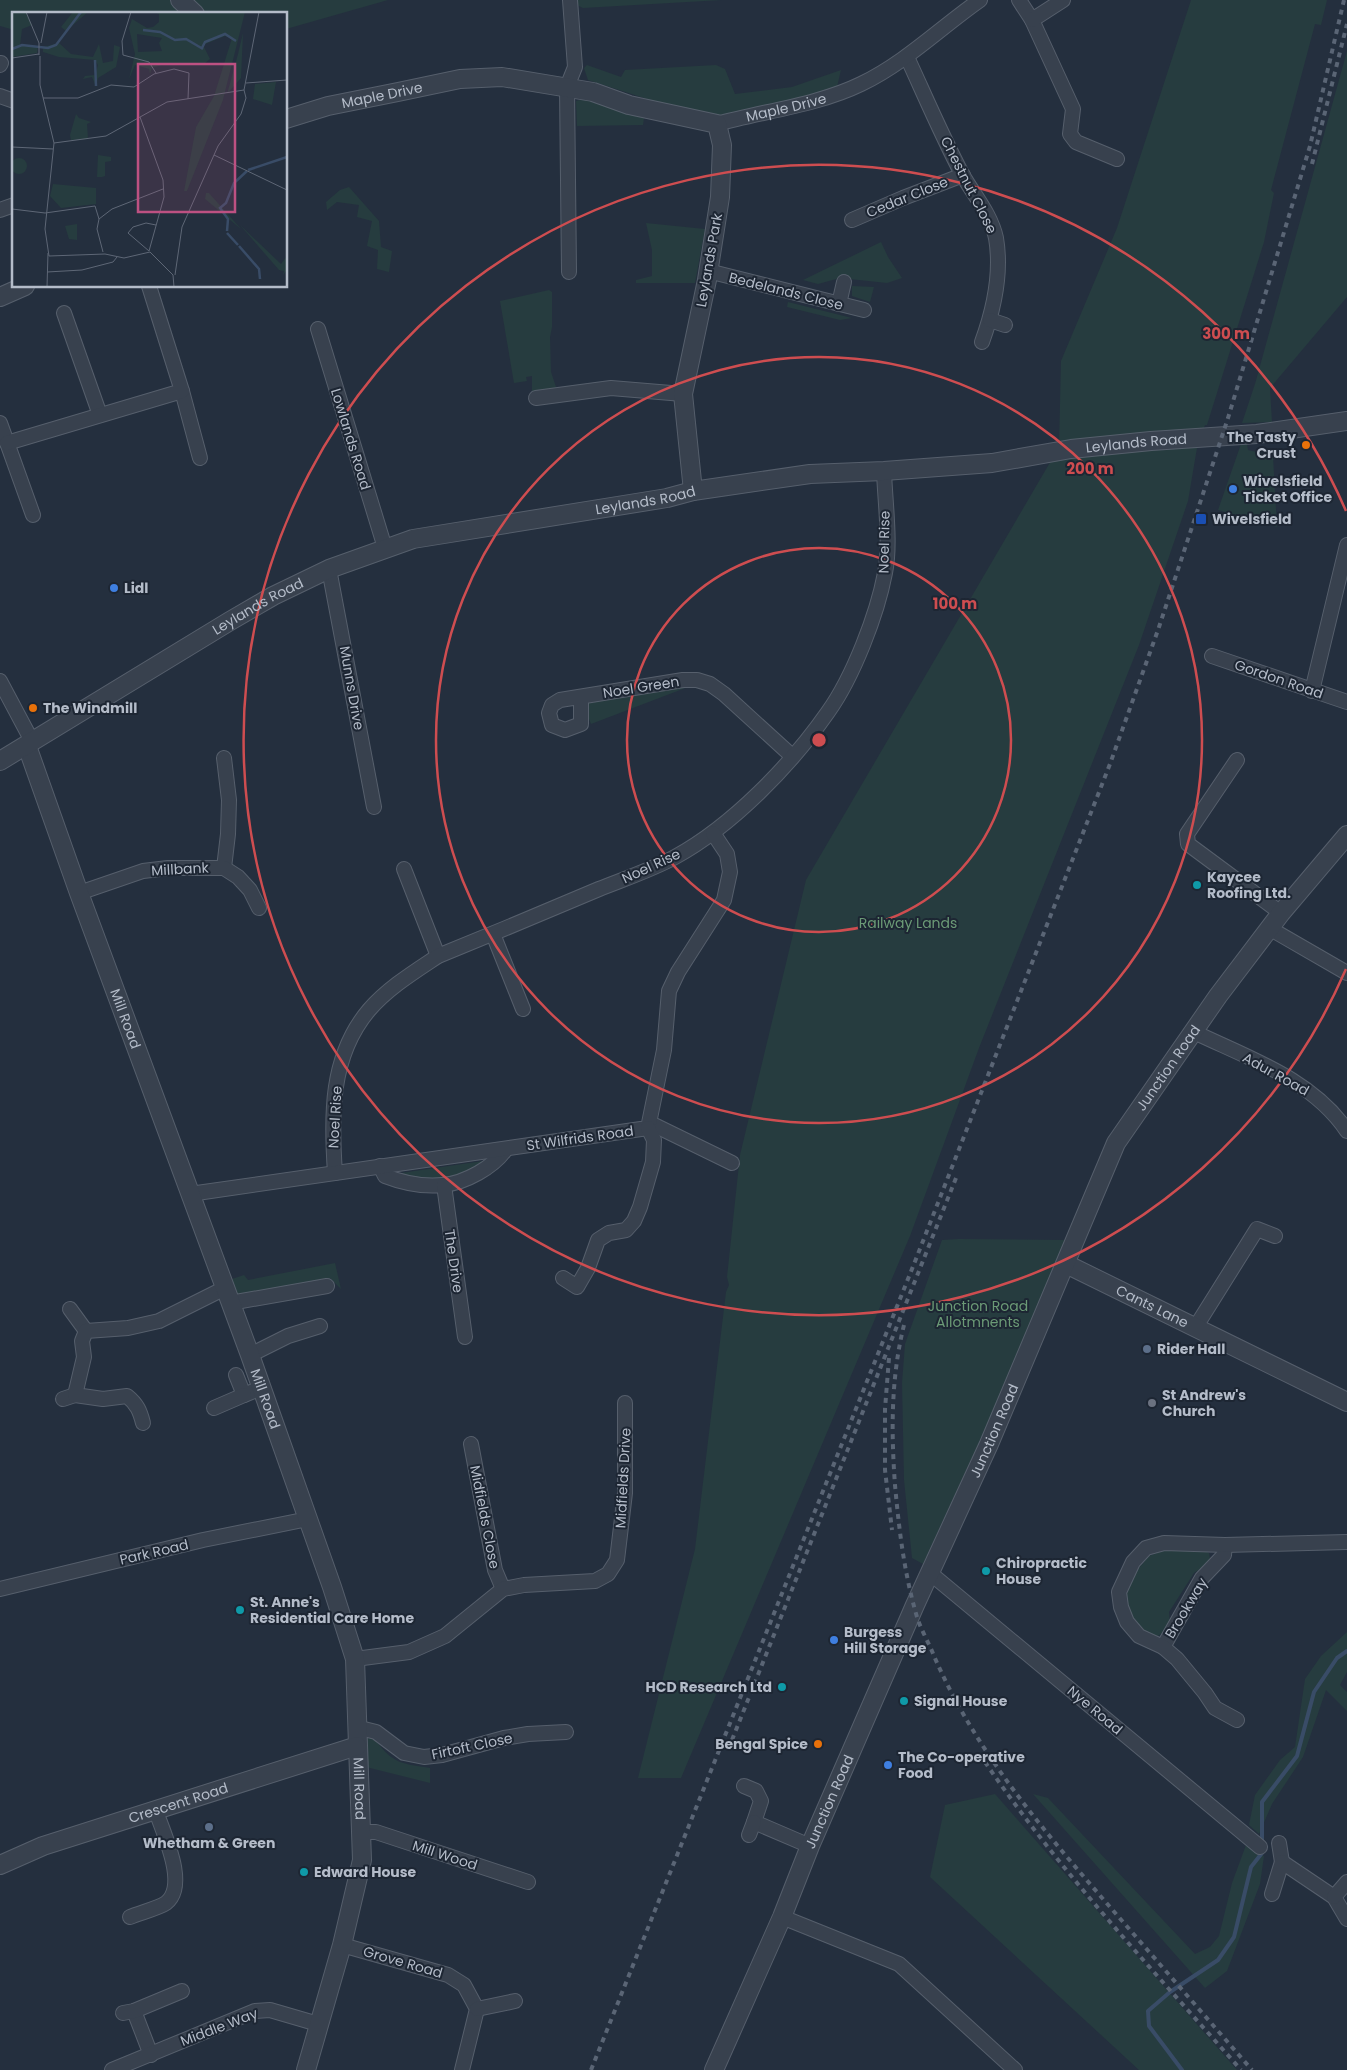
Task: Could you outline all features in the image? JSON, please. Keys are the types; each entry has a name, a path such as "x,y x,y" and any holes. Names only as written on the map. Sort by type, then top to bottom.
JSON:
{"street":[{"path":"180,0 193,12"},
{"path":"569,272 567,87 575,67 570,0"},
{"name":"Maple Drive","path":"288,118 328,106 460,79 502,77 593,92 629,105 717,124 831,96 863,83 907,57 980,0"},
{"path":"1019,0 1032,20 1073,109 1070,129 1072,138 1076,142 1117,160"},
{"path":"1032,20 1062,0"},
{"name":"Chestnut Close","path":"907,57 934,118 963,175 986,213 995,235 998,273 990,320 982,342"},
{"path":"0,96 12,100"},
{"name":"Leylands Park","path":"693,491 683,394 708,271 720,196 722,145 717,124"},
{"name":"Cedar Close","path":"852,220 963,175"},
{"path":"0,210 12,206"},
{"name":"Bedelands Close","path":"708,271 864,310"},
{"path":"839,304 844,282"},
{"path":"0,297 21,288"},
{"path":"151,288 200,458"},
{"path":"64,313 100,415"},
{"path":"990,320 1005,325"},
{"name":"Lowlands Road","path":"318,329 385,548"},
{"path":"536,398 611,388 683,394"},
{"path":"7,443 182,391"},
{"name":"Leylands Road","path":"0,761 128,682 274,596 329,569 413,539 667,498 693,491 810,474 992,463 1071,449 1152,441 1248,435 1347,421"},
{"path":"0,423 33,516"},
{"name":"Noel Rise","path":"334,1172 332,1131 334,1088 346,1045 369,1010 403,979 438,956 675,857 713,833 752,800 829,712 855,664 876,610 886,571 887,532 884,471"},
{"path":"1312,691 1347,545"},
{"name":"Munns Drive","path":"329,569 374,806"},
{"name":"Gordon Road","path":"1212,656 1347,702"},
{"name":"Noel Green","path":"581,697 683,680 697,680 710,684 724,694 792,756"},
{"path":"0,682 30,744"},
{"name":"Mill Road","path":"30,744 79,893 250,1355 355,1658 362,1860 342,1945 306,2070"},
{"name":"Millbank","path":"224,758 229,800 224,868"},
{"path":"1237,760 1187,834 1188,844 1281,913"},
{"path":"563,1278 577,1287 588,1268 598,1240 609,1234 626,1230 634,1221 640,1207 653,1162 654,1140 649,1126 664,1050 669,991 678,972 724,900 730,872 727,854 713,833"},
{"name":"Junction Road","path":"714,2070 782,1917 810,1846 989,1444 1116,1143 1218,996 1281,913 1347,835"},
{"name":"Millbank","path":"79,893 143,871 168,868 224,868 238,877 250,890 259,908"},
{"path":"404,869 438,956"},
{"path":"1270,928 1347,973"},
{"path":"493,934 523,1009"},
{"name":"Adur Road","path":"1194,1032 1252,1058 1314,1094 1337,1116 1347,1132"},
{"name":"St Wilfrids Road","path":"190,1194 506,1149 649,1126 732,1163"},
{"path":"380,1166 385,1176 402,1182 444,1185 482,1171 499,1159 506,1149"},
{"name":"The Drive","path":"444,1185 465,1337"},
{"path":"1195,1328 1257,1229 1275,1236"},
{"name":"Cants Lane","path":"1066,1264 1347,1400"},
{"path":"86,1331 128,1328 158,1321 227,1295 327,1286"},
{"path":"70,1309 86,1331"},
{"path":"250,1355 288,1336 320,1326"},
{"path":"86,1331 82,1341 84,1357 69,1397 103,1399 128,1396 135,1402 140,1412 142,1423"},
{"path":"236,1374 244,1395"},
{"path":"214,1408 261,1388"},
{"name":"Midfields Drive","path":"355,1658 408,1652 445,1636 503,1589 524,1585 595,1581 608,1574 614,1568 618,1556 625,1493 625,1403"},
{"name":"Midfields Close","path":"471,1444 495,1570 503,1589"},
{"name":"Park Road","path":"0,1588 204,1540 308,1519"},
{"name":"Brookway","path":"1237,1720 1215,1708 1177,1659 1163,1647 1139,1636 1127,1622 1121,1607 1119,1592 1133,1562 1146,1548 1164,1543 1347,1542"},
{"name":"Brookway","path":"1163,1647 1202,1578 1224,1555 1225,1544"},
{"name":"Nye Road","path":"930,1573 1260,1847"},
{"name":"Firtoft Close","path":"356,1727 376,1732 404,1753 424,1757 442,1755 512,1737 566,1732"},
{"name":"Crescent Road","path":"0,1864 43,1846 357,1746"},
{"path":"744,1786 756,1791 762,1801 752,1829 810,1846"},
{"path":"130,1916 166,1903 174,1892 176,1871 156,1811"},
{"name":"Mill Wood","path":"360,1832 376,1832 528,1882"},
{"path":"1272,1894 1282,1862 1279,1843"},
{"path":"1282,1862 1334,1897 1347,1920"},
{"path":"1334,1897 1347,1882"},
{"path":"782,1917 898,1964 1015,2070"},
{"name":"Grove Road","path":"342,1945 448,1975 464,1985 477,2008"},
{"path":"151,2055 128,2012 182,1991"},
{"path":"462,2070 477,2008 515,2001"},
{"name":"Middle Way","path":"112,2070 255,2011 270,2010 318,2024"}],"green space":[{"path":"0,0 388,0 288,28 288,12 12,12 12,29 0,26"},
{"path":"567,0 722,0 583,8"},
{"name":"Railway Lands","path":"1191,0 1327,0 1321,25 1315,24 1271,190 1274,193 1264,242 1207,425 1205,425 1197,448 1188,501 1139,645 979,1048 910,1236 681,1778 638,1778 695,1549 726,1292 729,1285 727,1277 740,1155 806,880 1059,447 1061,361 1117,228"},
{"path":"1347,51 1347,297 1270,388 1272,422 1242,423 1255,384"},
{"path":"587,65 621,77 625,70 716,65 725,69 735,94 792,87 841,70 837,87 831,91 718,117 672,107 588,80 584,68"},
{"path":"583,99 644,118 643,125 577,126 576,101"},
{"path":"349,187 379,221 381,247 392,251 389,272 377,269 378,250 367,246 372,221 357,217 359,205 337,202 327,210 326,202 340,190"},
{"path":"646,223 705,229 695,283 636,283 636,280 652,276 652,250"},
{"path":"881,242 888,257 902,278 887,283 840,278 818,284 803,280"},
{"path":"852,286 874,287 870,302 852,296"},
{"path":"549,290 552,292 551,372 557,390 532,394 532,376 526,377 527,381 514,383 500,301"},
{"path":"788,302 852,318 840,320 787,307"},
{"path":"1241,444 1247,444 1248,450 1273,456 1277,527 1218,510"},
{"path":"688,687 591,724 585,709 589,703"},
{"path":"490,1160 468,1172 444,1178 406,1177 394,1174"},
{"name":"Junction Road Allotmnents","path":"942,1240 1068,1240 1045,1300 923,1564 912,1558 904,1480 902,1383 905,1344"},
{"path":"335,1263 341,1289 330,1278 237,1296 232,1279 244,1275 248,1280"},
{"path":"1165,1550 1203,1550 1209,1553 1210,1559 1205,1566 1194,1573 1169,1612 1170,1625 1158,1636 1146,1634 1132,1621 1126,1606 1125,1593 1128,1581 1149,1556"},
{"path":"1347,1632 1347,1672 1340,1685 1347,1692 1347,1711 1326,1690 1303,1757 1272,1804 1259,1834 1249,1825 1255,1795 1280,1760 1295,1747 1305,1679 1321,1656"},
{"path":"367,1736 372,1736 385,1752 396,1760 410,1765 430,1768 430,1783 366,1767"},
{"path":"995,1794 1237,2070 1139,2070 930,1877 945,1805"},
{"path":"1033,1794 1048,1798 1195,1954 1210,1947 1219,1936 1232,1883 1246,1845 1264,1856 1260,1884 1227,1971 1205,1988"}],"waterway":[{"path":"1262,1843 1262,1802 1297,1756 1314,1692 1337,1658 1347,1651"},
{"path":"1182,2070 1149,2026 1148,2011 1170,1992 1218,1960 1234,1937 1251,1867 1262,1853 1262,1850"}],"railway":[{"path":"591,2070 914,1264 1110,764 1158,630 1228,418 1310,146 1344,0"},
{"path":"1312,164 1347,24"},
{"path":"732,1740 956,1178"},
{"path":"904,1325 894,1384 893,1445 895,1485 905,1568 912,1600 919,1622 934,1656 969,1724 1012,1788 1060,1849 1252,2070"},
{"path":"889,1358 885,1409 885,1470 892,1530"},
{"path":"985,1762 1044,1842 1108,1920 1241,2070"}],"place":[{"name":"The Tasty Crust","path":"1306,445"},
{"name":"Wivelsfield Ticket Office","path":"1233,489"},
{"name":"Wivelsfield","path":"1201,519"},
{"name":"Lidl","path":"114,588"},
{"name":"The Windmill","path":"33,708"},
{"name":"Kaycee Roofing Ltd.","path":"1197,885"},
{"name":"Rider Hall","path":"1147,1349"},
{"name":"St Andrew's Church","path":"1152,1403"},
{"name":"Chiropractic House","path":"986,1571"},
{"name":"St. Anne's Residential Care Home","path":"240,1610"},
{"name":"Burgess Hill Storage","path":"834,1640"},
{"name":"HCD Research Ltd","path":"782,1687"},
{"name":"Signal House","path":"904,1701"},
{"name":"Bengal Spice","path":"818,1744"},
{"name":"The Co-operative Food","path":"888,1765"},
{"name":"Whetham & Green","path":"209,1827"},
{"name":"Edward House","path":"304,1872"}]}
